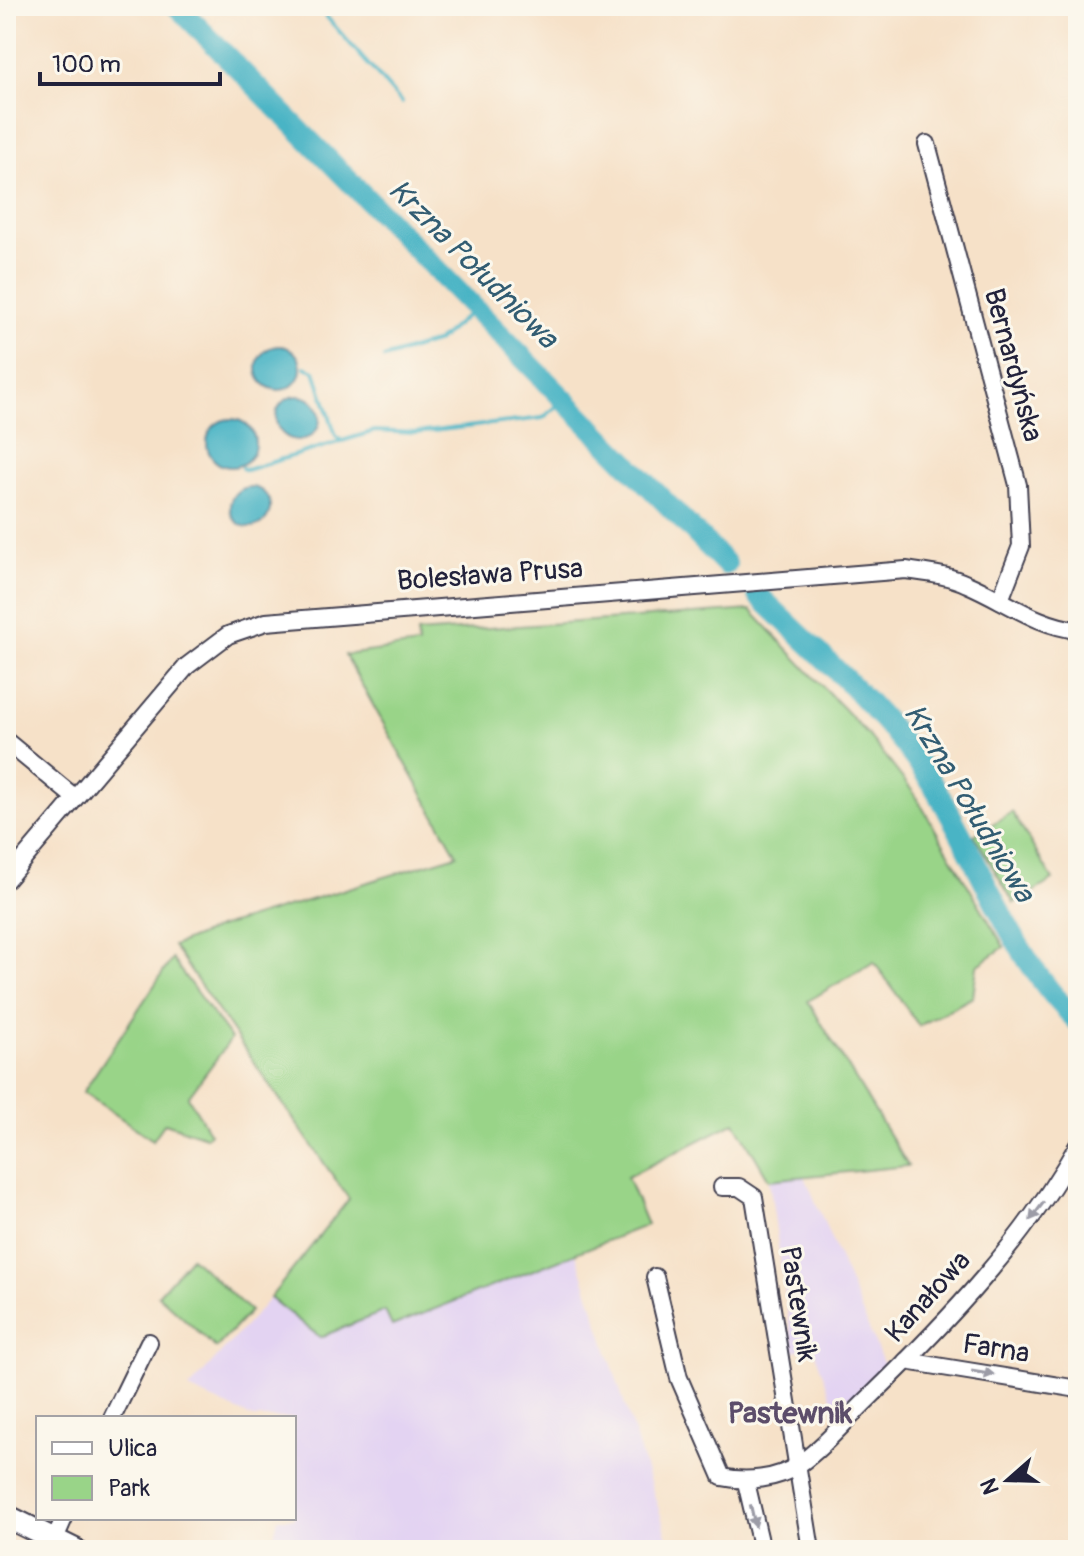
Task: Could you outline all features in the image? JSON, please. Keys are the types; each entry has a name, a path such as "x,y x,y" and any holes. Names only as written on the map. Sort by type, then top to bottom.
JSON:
{"main road":[{"path":"6,1516 52,1545 75,1550"}],"street":[{"name":"Bernardyńska","path":"927,144 1018,485 1021,546 1000,600"},
{"name":"Bolesława Prusa","path":"6,880 187,666 228,635 266,622 335,613 906,570 938,574 966,583 1037,620 1078,630"},
{"path":"6,741 74,797"},
{"name":"Kanałowa","path":"796,1467 906,1361 1042,1205 1078,1145"},
{"name":"Pastewnik","path":"722,1187 739,1187 754,1197 811,1550"},
{"path":"655,1277 685,1396 694,1405 722,1477 746,1482 796,1467"},
{"path":"113,1416 149,1342"},
{"name":"Farna","path":"906,1361 1078,1389"},
{"path":"746,1482 762,1550"},
{"path":"52,1545 63,1520"}],"shaded area":[{"path":"804,1174 884,1365 837,1413 813,1347 793,1351 769,1180"},
{"path":"576,1254 672,1550 271,1550 278,1520 296,1520 296,1416 249,1416 189,1389 270,1298 320,1337 386,1311 393,1326"}],"green space":[{"path":"751,610 869,736 914,793 1004,947 977,966 973,997 919,1026 874,962 808,1001 908,1166 769,1180 735,1122 627,1177 647,1225 392,1326 385,1311 320,1337 270,1298 349,1199 173,946 218,928 457,855 345,655 418,645 417,633"},
{"path":"1012,812 1053,880 1014,903 974,835"},
{"path":"172,959 231,1039 188,1097 210,1133 206,1137 165,1123 153,1140 83,1092"},
{"path":"191,1257 250,1311 216,1348 158,1295"}],"water":[{"path":"279,346 295,352 301,368 295,384 279,390 263,384 257,368 263,352"},
{"path":"298,396 314,402 320,418 314,434 298,440 282,434 276,418 282,402"},
{"path":"231,419 248,426 255,443 248,460 231,467 214,460 207,443 214,426"},
{"path":"250,487 264,493 270,507 264,521 250,527 236,521 230,507 236,493"}],"waterway":[{"name":"Krzna Południowa","path":"177,6 726,564"},
{"path":"317,6 402,103"},
{"path":"384,358 438,341 473,310"},
{"path":"305,367 315,371 336,436 340,439"},
{"path":"242,468 246,470 375,431 415,433 543,418 563,401"},
{"name":"Krzna Południowa","path":"758,595 875,710 916,761 952,817 999,910 1034,970 1078,1021"}],"district":[{"name":"Pastewnik","path":"790,1413"}]}
